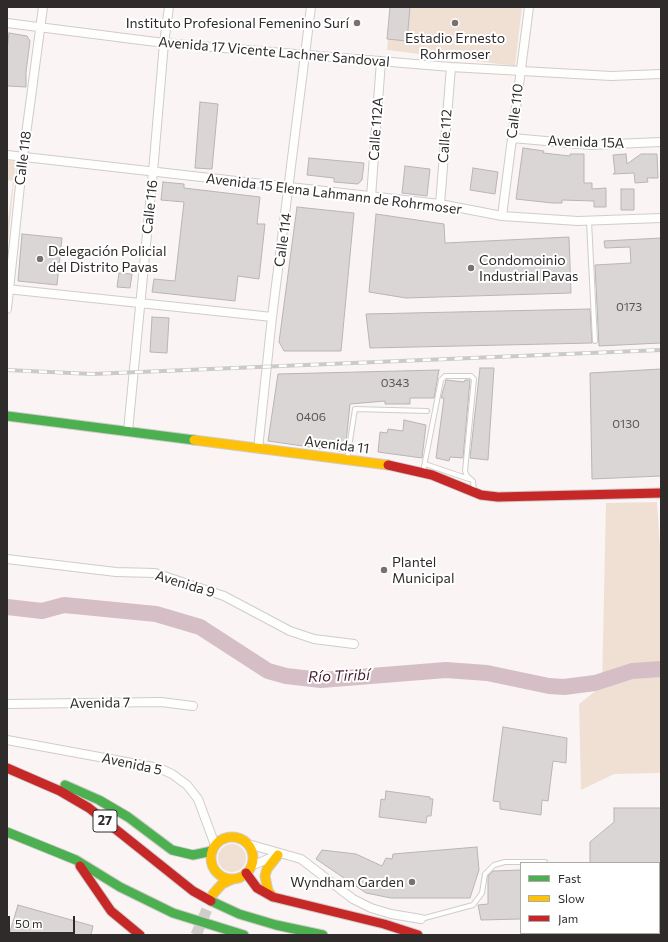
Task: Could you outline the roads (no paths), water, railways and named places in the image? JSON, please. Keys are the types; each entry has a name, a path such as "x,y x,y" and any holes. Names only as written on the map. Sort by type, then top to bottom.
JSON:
{"main road":[{"name":"Avenida 11","path":"7,416 401,467 424,468 474,492 498,497 557,497 661,493"},
{"name":"27","path":"7,768 17,771 60,791 88,808 194,891 215,904 239,914 276,925 323,935"},
{"path":"17,771 70,787 99,800 128,817 172,850 193,855 214,848 229,837 239,838 248,844 252,852 249,869 257,888 273,897 384,924 418,935"},
{"path":"7,832 76,860 120,887 173,913 244,935"},
{"path":"214,848 211,860 214,869 213,893 222,884 249,869"},
{"path":"273,897 268,891 265,876 268,868 282,855"},
{"path":"76,860 111,911 140,935"},
{"path":"214,869 222,876 233,879"}],"street":[{"name":"Calle 118","path":"7,310 23,157 43,7"},
{"name":"Calle 116","path":"128,431 154,172 164,43 169,7"},
{"name":"Calle 114","path":"258,449 272,318 312,7"},
{"name":"Calle 110","path":"502,216 529,7"},
{"name":"Avenida 17 Vicente Lachner Sandoval","path":"7,23 164,43 450,67 611,76 661,74"},
{"name":"Calle 112A","path":"371,197 381,61"},
{"name":"Calle 112","path":"440,204 450,67"},
{"name":"Avenida 15A","path":"512,138 592,145 661,142"},
{"name":"Avenida 15 Elena Lahmann de Rohrmoser","path":"7,155 440,204 502,216 589,220 661,218"},
{"path":"8,289 140,302 272,318"},
{"name":"Avenida 9","path":"7,559 116,572 155,573 224,596 290,631 314,639 354,644"},
{"name":"Avenida 7","path":"7,704 161,702 193,706"},
{"name":"Avenida 5","path":"7,740 158,768 172,774 187,785 198,799 214,848"},
{"path":"248,844 267,851 301,859 353,899 371,908 391,914 421,919"},
{"path":"249,869 282,855"}],"lane":[{"path":"589,220 595,341"},
{"path":"469,479 424,468 441,380 445,376 471,376 474,379 465,471 469,479 474,483 474,492"},
{"path":"347,460 355,409 428,411"},
{"path":"421,919 473,905 482,893 485,874 494,865 505,862 545,862"}],"waterway":[{"name":"Río Tiribí","path":"7,607 42,611 64,605 156,614 200,627 268,671 286,676 321,680 446,670 487,673 549,686 564,687 595,683 632,671 661,669"}],"tunnel":[{"path":"196,935 213,895"}],"railway":[{"path":"7,370 92,374 661,350"}],"place":[{"name":"Instituto Profesional Femenino Surí","path":"357,23"},
{"name":"Estadio Ernesto Rohrmoser","path":"455,23"},
{"name":"Delegación Policial del Distrito Pavas","path":"40,259"},
{"name":"Condomoinio Industrial Pavas","path":"471,268"},
{"name":"Plantel Municipal","path":"384,570"},
{"name":"Wyndham Garden","path":"412,882"}]}
